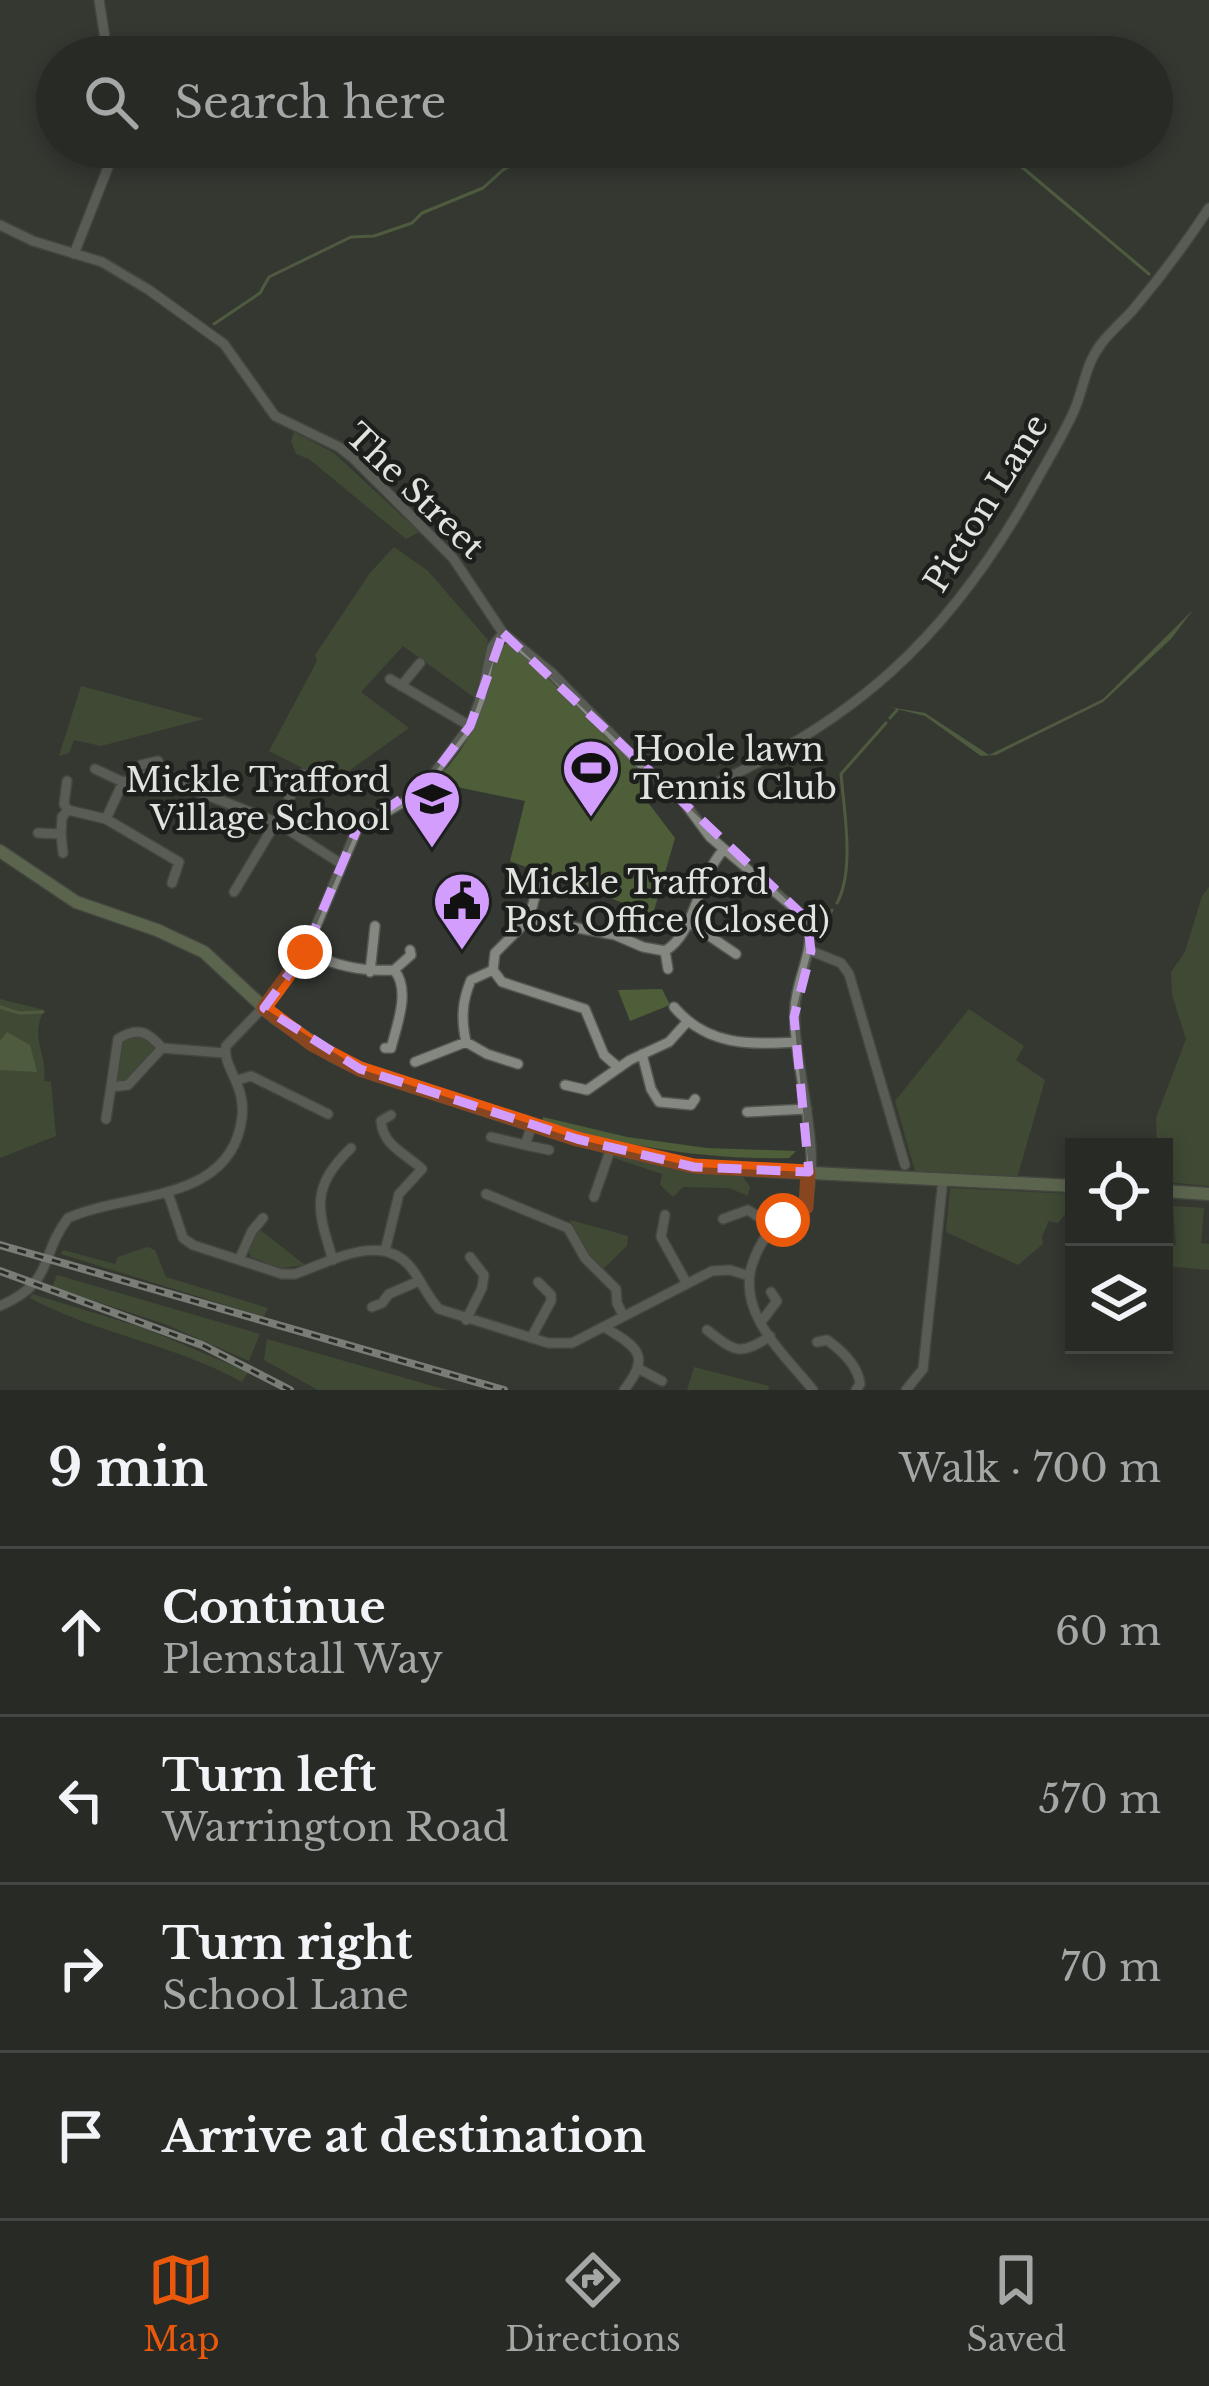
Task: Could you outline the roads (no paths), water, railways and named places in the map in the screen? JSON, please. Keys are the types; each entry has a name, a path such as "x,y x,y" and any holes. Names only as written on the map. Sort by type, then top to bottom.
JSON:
{"main road":[{"path":"0,851 76,902 158,930 204,952 264,1008 312,1044 360,1069 532,1125 694,1166 1065,1186"},
{"path":"1173,1192 1209,1194"}],"street":[{"path":"99,0 105,36"},
{"path":"74,254 108,168"},
{"name":"Picton Lane","path":"680,798 738,775 831,722 893,673 947,617 1036,482 1076,408 1085,370 1101,343 1132,311 1209,208"},
{"name":"The Street","path":"0,225 102,262 224,344 275,416 339,447 453,558 503,633 552,673 680,798 724,849 807,919 811,950 841,963 849,974 905,1165"},
{"path":"224,1053 305,952 357,829 410,798 470,726 492,647 503,633"},
{"path":"401,686 420,663"},
{"path":"390,679 470,726"},
{"path":"141,765 158,761 162,778"},
{"path":"95,769 123,782"},
{"path":"106,819 123,782 140,774 162,778 276,822 340,863"},
{"path":"234,892 302,774"},
{"path":"67,782 64,804 68,810 106,819 179,862 172,883"},
{"path":"63,853 62,817 68,810"},
{"path":"38,833 61,834"},
{"path":"529,919 615,935 665,951 677,943 704,876 724,849"},
{"path":"541,884 529,919 495,953 494,970 502,982 585,1009 604,1054 619,1068"},
{"path":"689,922 736,953"},
{"path":"370,972 375,926"},
{"path":"811,950 797,988 797,1042 807,1109 806,1207 774,1225 758,1247 748,1296 770,1336 813,1390"},
{"path":"665,951 668,969"},
{"path":"305,952 370,972 394,970 412,955"},
{"path":"385,1048 391,1048 400,1013 402,981 394,970"},
{"path":"466,1042 462,1011 471,980 494,970"},
{"path":"674,1007 687,1022 735,1044 797,1042"},
{"path":"566,1085 587,1090 669,1042 687,1022"},
{"path":"106,1119 118,1039 140,1030 162,1048 224,1053"},
{"path":"466,1042 487,1054 512,1058"},
{"path":"415,1062 466,1042"},
{"path":"111,1087 128,1085 162,1048"},
{"path":"0,1306 26,1294 39,1281 68,1218 192,1185 232,1149 243,1108 238,1080 224,1053"},
{"path":"642,1054 659,1102 691,1105 695,1099"},
{"path":"238,1080 250,1076 328,1114"},
{"path":"747,1112 807,1109"},
{"path":"386,1251 399,1194 422,1169 382,1133 381,1121 392,1115"},
{"path":"525,1145 532,1125"},
{"path":"491,1137 549,1150"},
{"path":"333,1260 319,1215 321,1192 330,1169 351,1148"},
{"path":"594,1197 611,1148"},
{"path":"906,1390 923,1369 943,1179"},
{"path":"168,1192 186,1241 282,1274 371,1249 386,1251 400,1257 439,1309 531,1338 572,1342 712,1271 749,1276"},
{"path":"487,1194 568,1228 585,1258 616,1289 623,1315"},
{"path":"725,1214 748,1210 793,1235 801,1229 799,1214"},
{"path":"665,1215 662,1238 686,1282"},
{"path":"239,1260 263,1218"},
{"path":"466,1320 484,1275 472,1264"},
{"path":"381,1307 389,1294 418,1281"},
{"path":"531,1338 551,1295 539,1287"},
{"path":"761,1322 772,1311 777,1294"},
{"path":"604,1327 636,1350 640,1370 625,1390"},
{"path":"707,1330 732,1348 750,1350 770,1336"},
{"path":"823,1338 860,1375 856,1390"},
{"path":"640,1370 659,1374"}],"waterway":[{"path":"214,324 260,293 269,277 351,237 374,236 412,223 422,213 483,188 506,168"},
{"path":"1023,168 1149,274"},
{"path":"890,718 897,710"},
{"path":"837,903 847,857 841,774 886,723"},
{"path":"827,921 832,910"},
{"path":"0,1007 19,1013 43,1012"}],"railway":[{"path":"0,1245 504,1390"},
{"path":"0,1271 202,1345 290,1390"}],"place":[{"name":"Hoole lawn Tennis Club","path":"591,819"},
{"name":"Mickle Trafford Village School","path":"432,850"},
{"name":"Mickle Trafford Post Office (Closed)","path":"462,952"}]}
